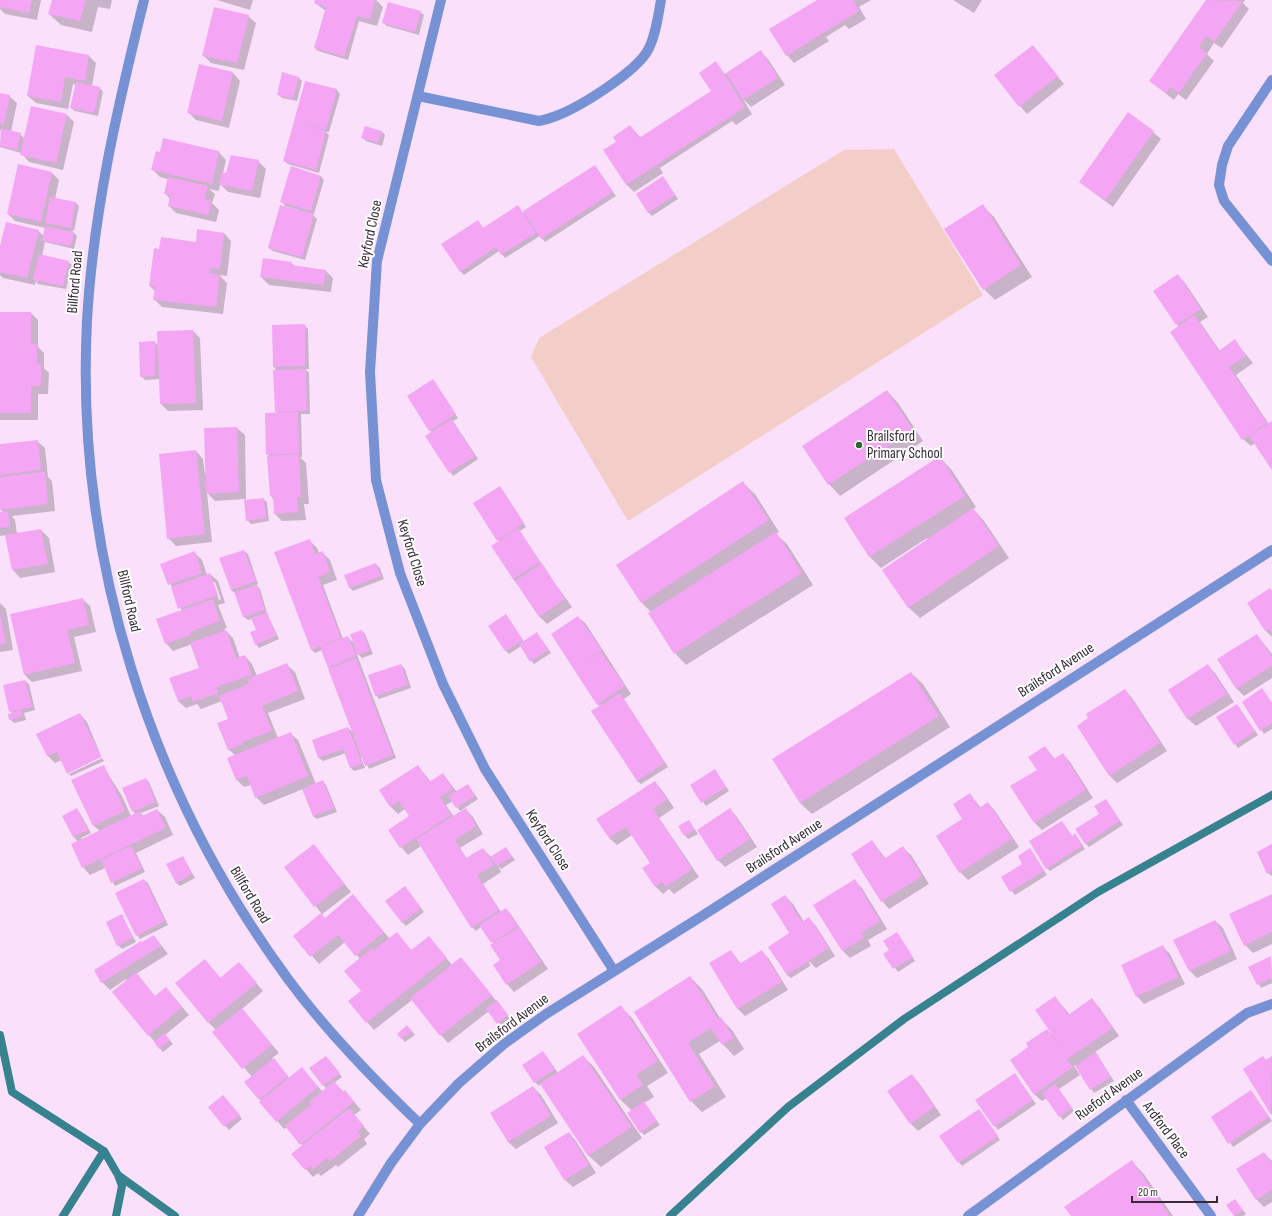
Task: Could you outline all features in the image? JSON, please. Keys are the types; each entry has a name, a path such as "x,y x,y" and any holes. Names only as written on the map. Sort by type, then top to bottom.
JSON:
{"street":[{"name":"Billford Road","path":"144,0 100,198 92,260 87,322 86,391 89,446 95,508 105,569 120,632 139,695 161,755 185,808 218,872 252,928 289,981 330,1031 373,1079 420,1124"},
{"name":"Keyford Close","path":"441,0 377,261 370,372 376,480 400,572 447,691 485,769 614,971"},
{"path":"418,96 539,121 556,116 593,96 631,69 648,51 656,27 661,0"},
{"path":"1272,80 1228,146 1222,165 1219,185 1224,201 1272,260"},
{"name":"Brailsford Avenue","path":"358,1216 390,1163 420,1124 459,1083 504,1044 546,1014 702,916 1272,550"},
{"name":"Rueford Avenue","path":"968,1216 1248,1013 1272,1004"},
{"name":"Ardford Place","path":"1126,1100 1211,1216"}],"shaded area":[{"path":"894,149 983,295 628,521 531,357 539,338 844,150"}],"building":[{"path":"0,0 32,0 29,13 0,7"},
{"path":"52,0 86,0 80,21 48,14"},
{"path":"315,0 375,0 370,19 357,16 344,57 314,48 326,7 314,3"},
{"path":"817,0 853,0 859,11 786,56 769,29"},
{"path":"1206,0 1243,1 1214,42 1206,36 1199,47 1207,53 1179,93 1170,87 1166,93 1149,81"},
{"path":"388,2 421,11 415,32 382,23"},
{"path":"214,7 249,15 237,63 202,56"},
{"path":"36,45 89,55 85,81 65,77 61,102 27,96"},
{"path":"1033,45 1058,76 1019,107 994,75"},
{"path":"761,50 778,78 743,100 726,73"},
{"path":"716,61 745,107 626,185 603,150 616,142 613,137 630,125 639,138 711,91 699,73"},
{"path":"199,64 233,72 222,121 187,113"},
{"path":"282,72 299,77 293,99 277,95"},
{"path":"305,81 337,89 326,130 300,123 326,131 316,170 283,161"},
{"path":"76,82 100,87 94,113 70,108"},
{"path":"0,93 10,95 4,125 0,124"},
{"path":"31,106 67,114 56,163 20,155"},
{"path":"1128,112 1154,131 1105,201 1079,182"},
{"path":"365,126 382,131 378,143 361,138"},
{"path":"1,128 21,133 17,150 0,146"},
{"path":"163,138 219,151 212,184 151,170 156,151 160,152"},
{"path":"231,155 259,160 252,191 219,185 222,172 226,173"},
{"path":"18,164 52,172 41,222 7,214"},
{"path":"595,165 613,192 541,239 523,211"},
{"path":"291,166 321,176 311,211 280,202"},
{"path":"663,176 675,195 648,213 636,194"},
{"path":"168,177 208,186 204,199 212,201 208,215 168,206 170,195 164,194"},
{"path":"50,197 76,202 71,228 45,223"},
{"path":"983,204 1021,265 983,290 944,229"},
{"path":"280,205 314,214 302,257 268,248"},
{"path":"518,205 536,233 501,255 496,247 460,272 441,244 478,220 483,228"},
{"path":"6,222 39,230 27,278 0,272 0,246"},
{"path":"45,226 74,232 71,246 42,241"},
{"path":"197,229 224,233 220,269 209,268 209,273 220,275 216,307 153,300 155,287 149,286 154,248 159,249 161,237 196,242"},
{"path":"39,254 69,261 63,286 33,280"},
{"path":"263,258 292,262 291,265 326,270 324,285 260,277"},
{"path":"1178,274 1201,309 1176,325 1153,291"},
{"path":"0,312 31,312 31,344 37,344 37,364 41,364 41,386 31,386 31,413 0,413"},
{"path":"1194,315 1219,351 1235,339 1246,356 1229,367 1267,423 1242,440 1170,332"},
{"path":"305,324 305,366 273,367 272,325"},
{"path":"193,330 196,403 160,404 157,331"},
{"path":"155,341 155,376 140,377 139,342"},
{"path":"306,369 307,411 275,412 273,370"},
{"path":"433,379 456,414 429,431 407,396"},
{"path":"887,390 913,430 828,485 802,446"},
{"path":"298,412 299,453 266,455 265,413"},
{"path":"451,419 475,456 449,473 425,436"},
{"path":"1272,421 1272,470 1249,436"},
{"path":"237,427 239,492 206,494 204,428"},
{"path":"38,440 41,470 0,475 0,444"},
{"path":"196,450 205,534 167,539 159,454"},
{"path":"299,454 301,497 297,497 298,512 274,514 273,496 270,496 267,456"},
{"path":"940,456 965,496 869,557 844,518"},
{"path":"45,472 48,504 0,510 0,477"},
{"path":"743,481 769,520 641,603 616,565"},
{"path":"500,486 524,523 497,541 473,503"},
{"path":"264,498 266,518 246,521 244,500"},
{"path":"973,508 999,546 908,608 882,570"},
{"path":"8,511 10,527 0,528 0,512"},
{"path":"518,528 540,562 513,579 491,546"},
{"path":"41,529 48,564 12,570 5,535"},
{"path":"776,532 802,573 674,654 648,613"},
{"path":"310,539 315,554 323,551 330,572 318,577 341,638 311,650 274,552"},
{"path":"244,550 256,581 231,590 219,558"},
{"path":"195,551 202,573 168,585 160,564"},
{"path":"376,563 381,576 349,588 344,575"},
{"path":"542,563 565,599 539,617 515,581"},
{"path":"210,573 218,595 178,609 171,587"},
{"path":"257,585 265,610 243,617 234,592"},
{"path":"1270,588 1272,591 1272,634 1269,629 1265,631 1247,603"},
{"path":"83,598 89,625 67,630 75,663 24,675 10,614"},
{"path":"213,599 220,621 190,632 191,635 165,644 156,619"},
{"path":"267,612 276,636 255,645 250,632 256,630 251,618"},
{"path":"0,613 6,643 0,644"},
{"path":"506,614 523,640 505,651 488,626"},
{"path":"578,616 602,650 583,663 601,652 625,686 597,705 551,634"},
{"path":"226,630 236,658 245,655 252,675 216,687 218,693 193,702 191,696 178,701 169,678 199,668 190,643"},
{"path":"362,630 370,651 357,655 350,634"},
{"path":"537,632 548,650 530,662 519,644"},
{"path":"1257,634 1272,657 1272,666 1236,689 1217,659"},
{"path":"348,636 356,656 328,668 320,647"},
{"path":"356,658 393,755 365,766 328,669"},
{"path":"287,663 298,691 262,706 272,731 242,742 243,744 228,750 217,723 228,719 219,696 249,684 247,679"},
{"path":"401,664 408,685 375,696 368,675"},
{"path":"1208,664 1227,694 1187,719 1168,690"},
{"path":"911,672 939,716 800,803 772,759"},
{"path":"25,680 32,707 9,712 3,685"},
{"path":"1262,688 1272,703 1272,723 1260,731 1242,702"},
{"path":"1125,689 1160,743 1109,776 1077,726 1088,718 1086,714"},
{"path":"620,693 665,763 637,781 591,711"},
{"path":"1237,704 1255,732 1234,745 1216,717"},
{"path":"21,710 23,716 9,720 8,714"},
{"path":"80,713 101,757 67,774 57,752 47,756 36,734"},
{"path":"348,727 362,764 350,768 343,749 318,758 312,740"},
{"path":"291,732 308,776 255,798 247,776 236,780 227,758"},
{"path":"1045,746 1054,759 1063,753 1086,790 1034,823 1010,786 1037,770 1028,757"},
{"path":"104,765 125,811 93,826 71,780"},
{"path":"418,765 429,782 443,773 453,789 440,797 451,815 400,848 388,830 409,816 399,801 390,807 379,790"},
{"path":"715,769 726,787 701,803 690,785"},
{"path":"146,778 156,802 132,812 122,788"},
{"path":"323,780 334,808 313,816 302,789"},
{"path":"655,781 667,800 653,809 692,869 666,887 662,882 655,887 642,868 650,863 626,827 609,838 596,819"},
{"path":"468,784 475,796 456,808 448,796"},
{"path":"970,793 979,808 988,802 1012,839 959,873 936,836 962,819 953,804"},
{"path":"1106,799 1120,821 1085,844 1075,829 1099,814 1094,806"},
{"path":"77,808 88,830 73,837 62,816"},
{"path":"466,808 476,826 455,840 466,858 483,848 494,865 477,875 499,910 471,928 416,839"},
{"path":"730,808 750,839 717,861 697,830"},
{"path":"157,809 166,828 82,868 71,844 140,811 142,816"},
{"path":"689,820 695,830 684,836 678,826"},
{"path":"1062,821 1072,836 1075,833 1082,846 1046,869 1029,841"},
{"path":"872,840 884,859 903,846 922,876 881,902 851,854"},
{"path":"314,844 344,884 314,907 284,867"},
{"path":"1272,844 1272,871 1267,874 1257,852"},
{"path":"131,846 142,868 111,883 101,860"},
{"path":"506,847 512,857 497,866 490,857"},
{"path":"1030,848 1044,871 1010,892 1001,877 1022,864 1018,856"},
{"path":"183,856 192,874 176,883 166,864"},
{"path":"144,879 165,921 136,936 115,893"},
{"path":"855,879 880,921 861,933 864,938 842,951 813,905"},
{"path":"405,886 421,908 402,923 385,901"},
{"path":"353,894 384,932 355,956 338,935 310,957 293,936 321,913 325,918"},
{"path":"1272,894 1272,932 1244,946 1229,914"},
{"path":"785,895 802,922 809,917 829,948 787,975 768,947 789,933 771,904"},
{"path":"506,908 518,926 491,943 479,925"},
{"path":"122,914 133,938 117,946 106,922"},
{"path":"1215,920 1231,951 1189,971 1173,940"},
{"path":"519,927 541,962 506,985 493,965 500,960 490,945"},
{"path":"397,932 411,950 429,936 447,958 366,1023 348,1001 361,991 344,971 372,948 374,950"},
{"path":"897,932 913,957 893,969 883,954 889,950 883,941"},
{"path":"154,935 161,946 101,983 94,970 141,941 142,942"},
{"path":"1163,945 1178,977 1136,997 1121,965"},
{"path":"731,950 739,964 762,950 782,982 737,1009 709,963"},
{"path":"1271,956 1272,978 1257,985 1248,967"},
{"path":"461,957 492,995 440,1036 410,998"},
{"path":"205,959 220,978 239,962 257,983 208,1023 175,983"},
{"path":"136,972 155,996 166,987 182,1007 148,1036 112,992"},
{"path":"690,976 718,1019 721,1017 734,1038 722,1045 711,1028 688,1043 715,1086 690,1102 634,1012"},
{"path":"1055,996 1068,1015 1092,998 1113,1028 1067,1059 1073,1067 1034,1095 1010,1060 1028,1047 1026,1043 1047,1029 1062,1049 1035,1010"},
{"path":"497,1000 508,1015 497,1024 486,1009"},
{"path":"621,1005 658,1061 636,1075 643,1085 620,1100 577,1034"},
{"path":"242,1008 272,1045 242,1069 212,1032"},
{"path":"407,1025 412,1031 401,1039 397,1034"},
{"path":"164,1033 170,1040 159,1049 154,1042"},
{"path":"543,1051 555,1069 534,1083 522,1065"},
{"path":"1096,1052 1111,1077 1090,1090 1075,1066"},
{"path":"583,1055 632,1127 588,1156 540,1084"},
{"path":"326,1056 340,1073 323,1086 309,1068"},
{"path":"1263,1056 1266,1060 1272,1056 1271,1115 1243,1069"},
{"path":"274,1058 288,1076 259,1100 244,1082"},
{"path":"302,1067 318,1087 276,1122 259,1102"},
{"path":"1015,1073 1033,1100 994,1127 975,1100"},
{"path":"912,1074 934,1107 910,1124 887,1091"},
{"path":"334,1081 343,1092 345,1090 354,1102 300,1145 285,1126 311,1104 309,1102"},
{"path":"1055,1084 1072,1108 1059,1117 1042,1093"},
{"path":"533,1086 551,1116 508,1142 490,1113"},
{"path":"1251,1090 1269,1117 1228,1144 1211,1117"},
{"path":"223,1095 240,1115 224,1127 208,1107"},
{"path":"644,1101 657,1121 640,1133 627,1113"},
{"path":"349,1108 364,1126 357,1131 361,1136 330,1161 327,1158 313,1170 310,1166 305,1170 291,1154"},
{"path":"979,1109 998,1136 958,1163 939,1136"},
{"path":"569,1132 589,1165 564,1180 544,1147"},
{"path":"1264,1152 1272,1164 1272,1190 1256,1200 1236,1169"},
{"path":"1132,1160 1170,1216 1071,1216 1064,1207"},
{"path":"1235,1199 1243,1210 1234,1216 1226,1205"}],"waterway":[{"path":"670,1216 788,1107 904,1019 1098,892 1272,795"},
{"path":"0,1035 12,1092 104,1151 118,1175 175,1216"},
{"path":"63,1216 104,1151"},
{"path":"116,1216 122,1186 118,1175"}],"place":[{"name":"Brailsford Primary School","path":"859,445"}]}
